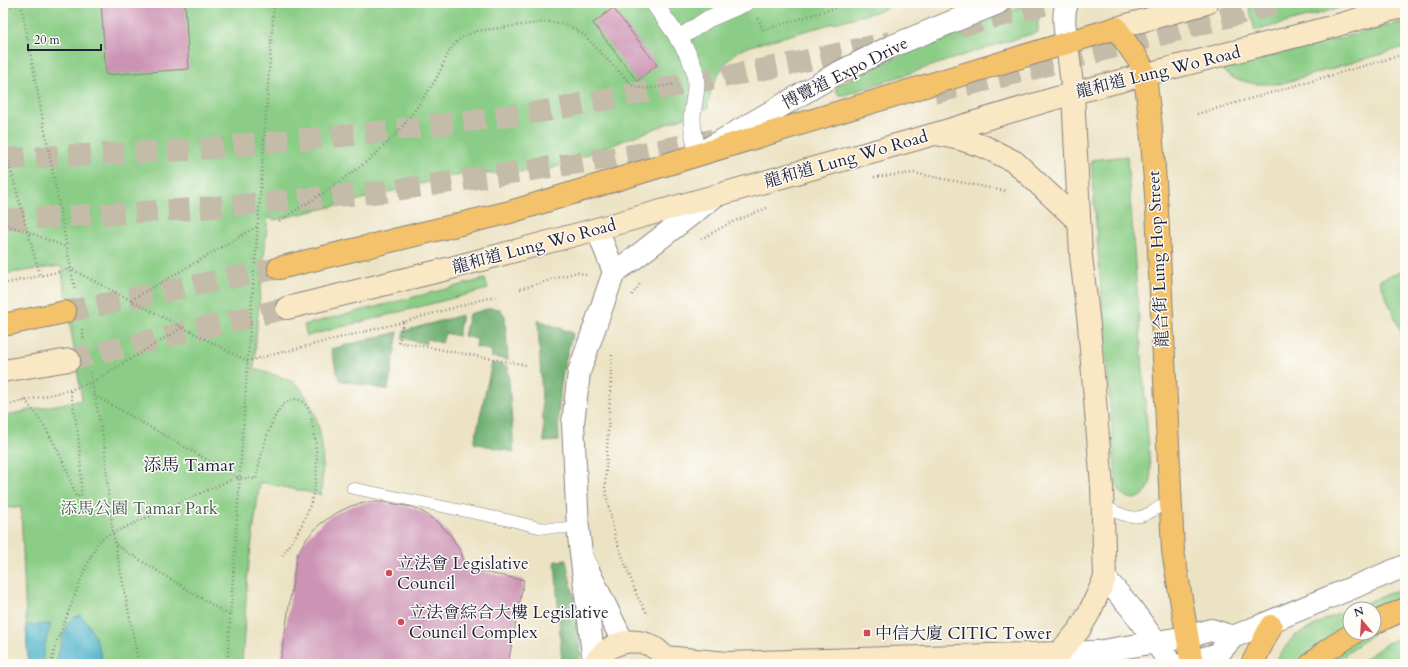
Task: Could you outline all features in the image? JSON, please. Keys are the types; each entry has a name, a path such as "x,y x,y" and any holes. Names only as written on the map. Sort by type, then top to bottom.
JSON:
{"main road":[{"path":"279,268 510,212 1116,28 1207,3"},
{"name":"龍和道 Lung Wo Road","path":"287,308 451,268 597,229 935,134 1073,93 1320,30 1405,6"},
{"name":"龍合街 Lung Hop Street","path":"1116,28 1138,61 1145,75 1157,210 1173,551 1187,637 1185,664"},
{"path":"594,664 607,650 623,642 639,642 647,644 659,651 667,660 727,662 1059,653 1079,630 1086,619 1105,578 1102,504 1089,325 1080,256 1073,93 1067,43"},
{"path":"935,134 960,139 985,147 1016,162 1078,221"},
{"path":"3,325 73,317"},
{"path":"3,370 69,360"},
{"path":"1382,619 1405,609"},
{"path":"1252,664 1271,626"},
{"path":"1319,657 1342,641"}],"street":[{"path":"654,3 689,57 694,70 695,81 692,118 697,155"},
{"path":"678,39 708,19 745,3"},
{"name":"博覽道 Expo Drive","path":"697,155 836,74 890,47 998,3"},
{"path":"1067,3 1064,9 1064,24 1067,43"},
{"path":"594,664 578,528 574,422 579,372 612,278 632,260 716,195"},
{"path":"597,229 612,278"},
{"path":"581,555 623,642"},
{"path":"1105,578 1131,608 1156,642 1185,664 1218,654 1233,638 1405,566"},
{"path":"1324,600 1405,566"},
{"path":"1059,653 1096,652 1187,637 1211,630 1233,638 1271,626"}],"lane":[{"path":"352,488 541,528 578,528"},
{"path":"1102,504 1117,513 1135,518 1153,512 1170,499"}],"path":[{"path":"3,8 9,5 22,3 75,291"},
{"path":"227,664 247,361 274,3"},
{"path":"758,16 763,30 851,3"},
{"path":"279,221 347,177 368,161 386,144 421,102 435,80 450,49 458,40 468,34 477,31 545,22 556,22 576,29 584,35 632,85 638,88 644,89 695,81"},
{"path":"1197,114 1405,54"},
{"path":"3,142 40,276"},
{"name":"龍和道 Lung Wo Road","path":"866,178 914,173 1005,192"},
{"name":"龍和道 Lung Wo Road","path":"696,241 728,224 768,207"},
{"path":"3,224 66,247"},
{"path":"130,300 258,226"},
{"path":"3,284 71,269 247,361 403,322 495,296"},
{"path":"520,289 577,272 612,278 633,294"},
{"path":"629,300 644,279"},
{"path":"73,317 85,344"},
{"path":"403,322 399,342 526,365"},
{"path":"3,406 70,390 92,382 183,328"},
{"path":"612,354 605,488 615,537 637,596 648,615"},
{"path":"89,367 105,450 113,533 139,664"},
{"path":"25,400 44,424 56,446 71,479 76,497 81,496 79,443 70,390"},
{"path":"94,395 240,478"},
{"path":"51,664 56,644 85,569 97,544 104,537 230,480 240,478 256,479 264,442 271,426 284,403 293,400 301,401 308,407 312,420 317,460 316,481 312,501 304,521 295,539 282,556"},
{"path":"116,545 230,616"}],"green space":[{"name":"添馬公園 Tamar Park","path":"3,3 899,3 882,10 757,44 741,50 727,61 722,68 711,92 708,108 548,170 452,176 274,220 268,217 254,369 279,376 295,383 307,398 313,410 320,433 323,457 322,482 321,495 260,482 248,570 242,664 28,664 21,507 3,508 3,416 82,400 61,266 3,274"},
{"path":"1029,3 1038,3 1038,32 845,95 839,95 836,91 836,87 840,84 897,57"},
{"path":"1248,3 1358,3 1255,31"},
{"path":"1405,21 1405,47 1280,84 1255,84 1235,79 1220,69"},
{"path":"1127,156 1151,480 1149,488 1145,493 1135,499 1124,495 1119,490 1116,483 1091,160"},
{"path":"1405,270 1405,342 1379,280"},
{"path":"485,279 488,289 307,336 304,325"},
{"path":"491,308 500,309 505,316 508,360 491,357 492,351 476,347 477,339 464,336 469,314"},
{"path":"462,315 458,336 445,333 442,343 427,339 426,344 402,338 404,331"},
{"path":"538,320 573,333 565,360 559,400 559,441 544,442"},
{"path":"398,332 388,390 339,380 331,349"},
{"path":"492,363 508,366 514,452 474,443"},
{"path":"566,560 580,625 581,651 579,664 562,664 555,561"},
{"path":"1405,587 1405,615 1382,628 1382,601 1370,601"},
{"path":"1342,612 1342,641 1363,641 1334,664 1273,664 1293,637"},
{"path":"1405,636 1405,664 1358,664 1387,643"}],"water":[{"path":"79,615 92,630 98,644 103,664 56,664 67,626 73,618"},
{"path":"51,624 44,648 42,664 28,664 26,625"}],"building":[{"path":"101,3 185,3 189,69 106,75"},
{"path":"613,8 657,65 637,81 593,23"},
{"name":"立法會綜合大樓 Legislative Council Complex","path":"369,502 384,502 411,507 423,512 439,523 451,536 461,552 467,569 524,580 508,664 280,664 297,555 306,539 319,525 334,514 351,506"}],"tunnel":[{"path":"959,26 1052,3"},
{"path":"934,93 1025,71 1280,3"},
{"path":"3,159 188,150 362,134 540,112 790,64 891,42"},
{"path":"3,220 193,209 382,192 632,155 717,139"},
{"path":"65,312 279,268"},
{"path":"69,360 287,308"}],"place":[{"name":"立法會 Legislative Council","path":"389,573"},
{"name":"立法會綜合大樓 Legislative Council Complex","path":"401,622"},
{"name":"中信大廈 CITIC Tower","path":"867,633"}],"district":[{"name":"添馬 Tamar","path":"189,465"}]}
